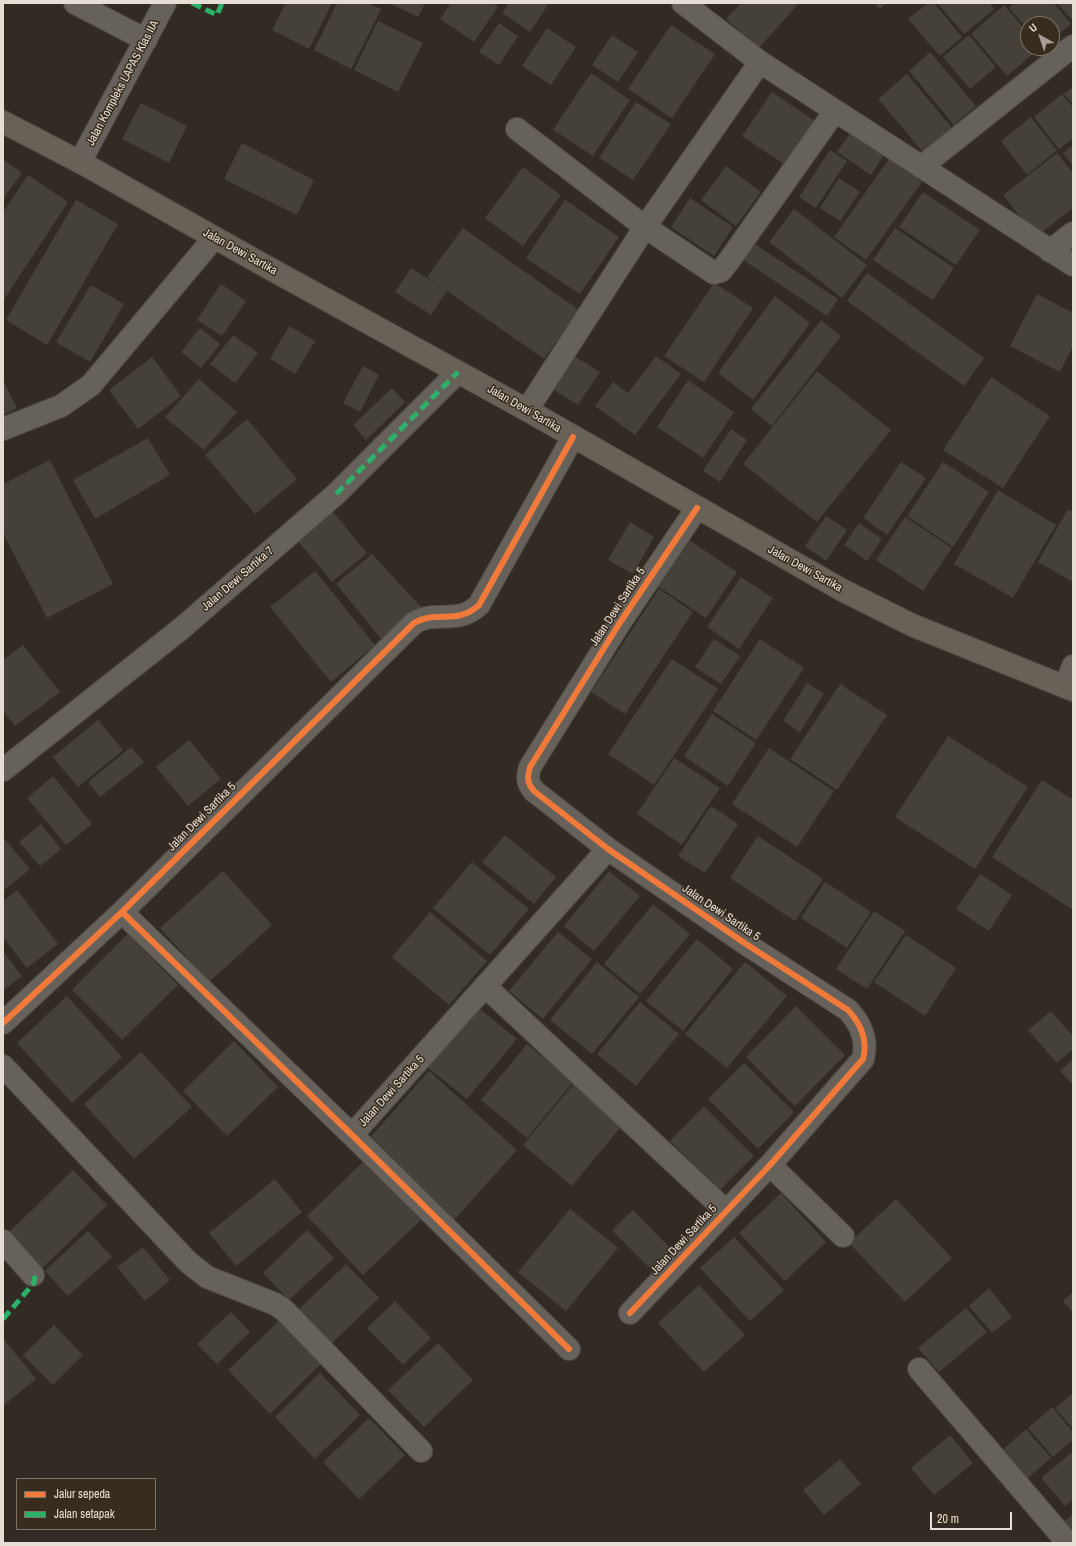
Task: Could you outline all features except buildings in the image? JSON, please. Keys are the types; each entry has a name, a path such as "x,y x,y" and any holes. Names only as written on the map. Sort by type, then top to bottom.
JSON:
{"main road":[{"name":"Jalan Dewi Sartika","path":"3,122 80,162 214,238 527,410 842,590 888,614 1069,689"}],"street":[{"path":"75,3 146,40"},
{"name":"Jalan Kompleks LAPAS Klas IIA","path":"80,162 165,3"},
{"path":"683,3 760,62 1073,265"},
{"path":"921,167 1073,46"},
{"path":"527,410 645,227 760,62"},
{"path":"517,129 645,227 714,273 721,271 835,111"},
{"path":"1050,251 1073,233"},
{"path":"3,429 61,406 91,385 214,238"},
{"name":"Jalan Dewi Sartika 7","path":"3,770 182,628 336,494 458,372"},
{"name":"Jalan Dewi Sartika 5","path":"3,1023 122,912 414,623 425,617 463,616 479,605 573,437"},
{"name":"Jalan Dewi Sartika 5","path":"630,1313 770,1165 863,1059 865,1052 863,1032 855,1017 848,1010 746,944 608,849 534,791 530,786 527,776 530,767 619,624 697,508"},
{"path":"1069,689 1073,666"},
{"name":"Jalan Dewi Sartika 5","path":"352,1135 608,849"},
{"path":"122,912 352,1135 569,1349"},
{"path":"485,986 726,1211"},
{"path":"3,1066 188,1262 207,1277 275,1304 284,1310 420,1451"},
{"path":"770,1165 843,1236"},
{"path":"3,1241 33,1275"},
{"path":"919,1369 1068,1543"}],"marked path":[{"path":"192,3 217,15 222,3"},
{"path":"336,494 458,372"},
{"path":"3,1319 33,1284 35,1279 33,1275"}],"cycle path":[{"path":"3,1023 122,912 414,623 431,617 463,615 479,605 573,437"},
{"path":"630,1313 770,1165 863,1059 865,1045 860,1027 853,1015 848,1010 746,944 608,849 534,791 529,783 528,774 530,767 619,624 697,508"},
{"path":"122,912 352,1135 569,1349"}]}
